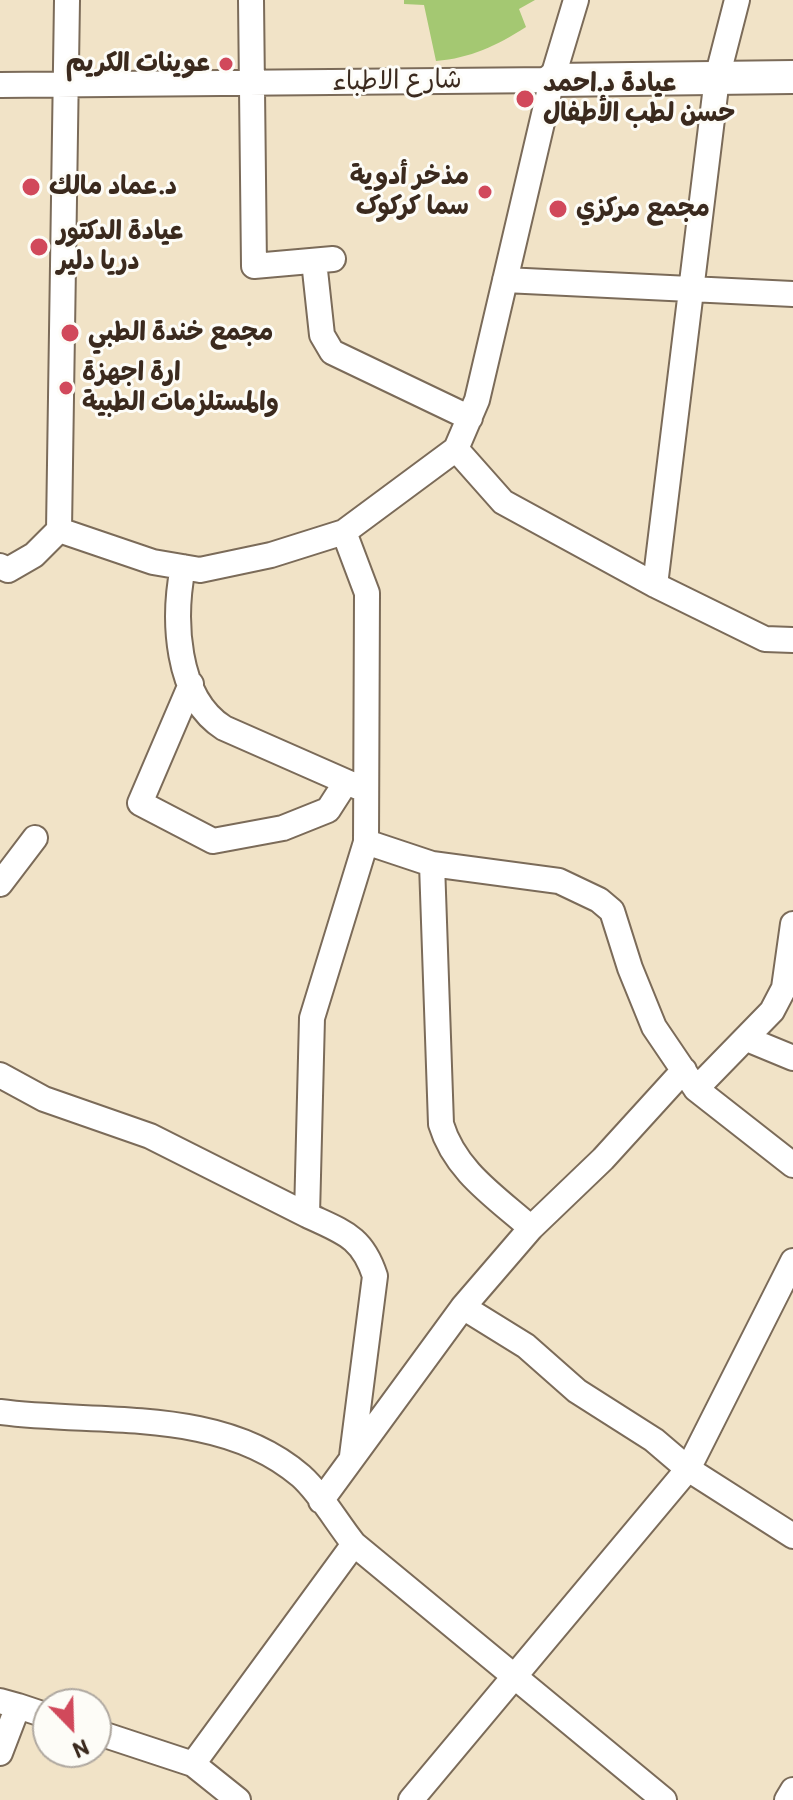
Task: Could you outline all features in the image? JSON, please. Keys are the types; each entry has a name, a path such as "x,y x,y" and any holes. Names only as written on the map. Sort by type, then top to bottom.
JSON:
{"street":[{"path":"3,574 34,555 59,530 67,0"},
{"path":"251,0 254,266 324,260 322,335 332,352 470,418"},
{"path":"59,530 153,562 200,570 215,567 344,532 456,449 477,400 552,80 576,0"},
{"path":"655,585 717,78 737,0"},
{"name":"شارع الاطباء","path":"0,85 793,77"},
{"path":"505,280 793,294"},
{"path":"456,449 503,502 655,585 765,639 793,640"},
{"path":"307,1215 312,1018 366,842 356,786 367,593 344,532"},
{"path":"183,567 177,622 191,684 208,716 224,728 356,786"},
{"path":"191,684 140,803 213,841 283,828 328,810 356,786"},
{"path":"0,884 35,838"},
{"path":"366,842 432,864 559,881 599,900 612,911 630,968 654,1027 690,1080 793,1165"},
{"path":"432,864 441,1124 447,1145 459,1164 531,1228"},
{"path":"321,1501 463,1307 531,1228 690,1080 747,1039 772,1011 784,988 793,924"},
{"path":"747,1039 793,1058"},
{"path":"0,1075 44,1099 150,1136 355,1238 365,1249 375,1276 352,1456"},
{"path":"411,1800 688,1469 793,1261"},
{"path":"463,1307 526,1346 577,1391 654,1440 688,1469 793,1536"},
{"path":"0,1412 47,1418 157,1422 205,1431 260,1449 302,1477 354,1544 664,1800"},
{"path":"193,1764 354,1544"},
{"path":"0,1753 9,1704 32,1711"},
{"path":"112,1737 193,1764 238,1800"},
{"path":"787,1800 793,1790"}],"green space":[{"path":"404,0 535,0 519,9 526,27 483,50 436,61 424,5 404,4"}],"place":[{"name":"عوينات الكريم","path":"226,64"},
{"name":"عيادة د.احمد حسن لطب الأطفال","path":"525,99"},
{"name":"د.عماد مالك","path":"31,187"},
{"name":"مذخر أدویة سما کرکوک","path":"485,192"},
{"name":"مجمع مركزي","path":"558,209"},
{"name":"عيادة الدكتور دريا دلير","path":"39,247"},
{"name":"مجمع خندة الطبي","path":"70,333"},
{"name":"ارة اجهزة والمستلزمات الطبية","path":"66,388"}]}
